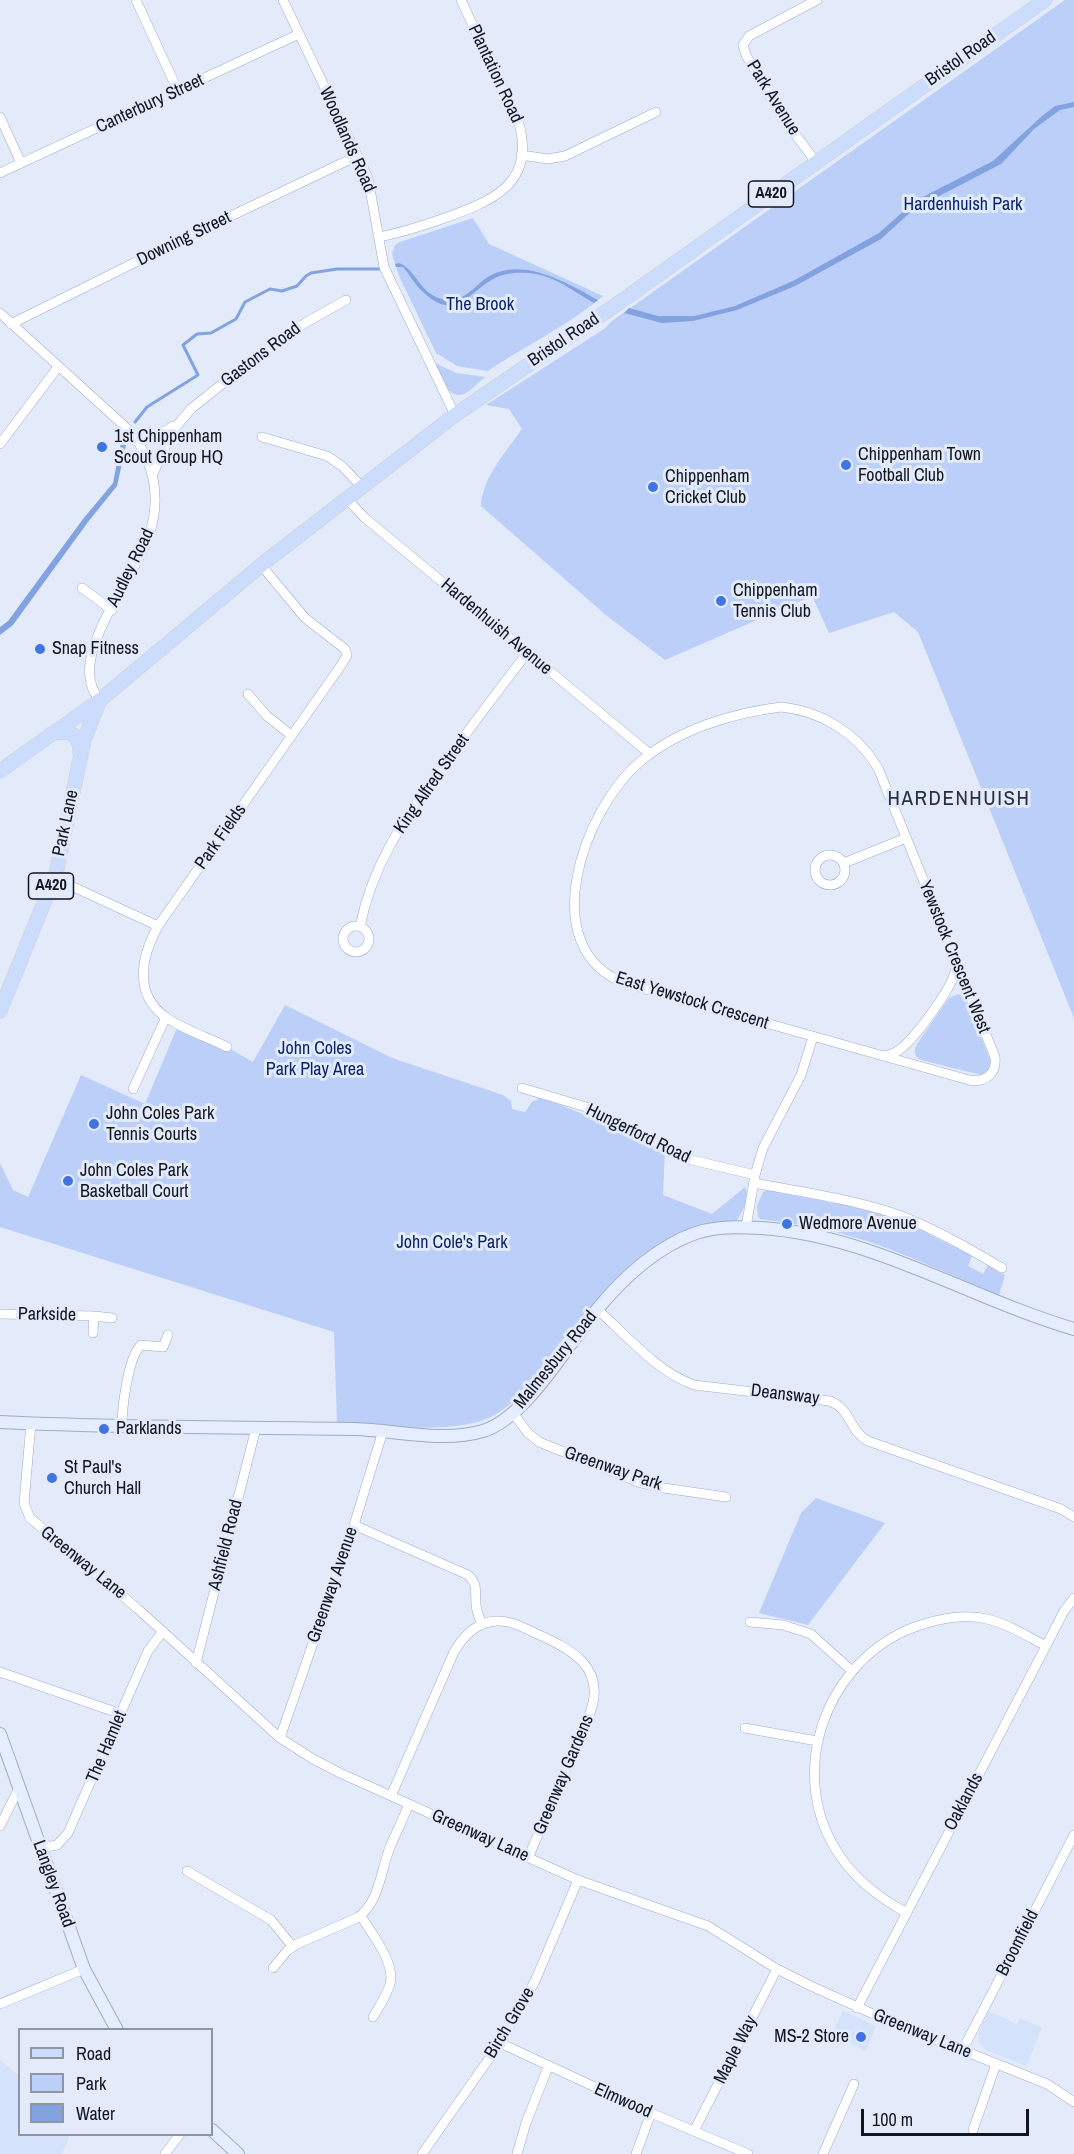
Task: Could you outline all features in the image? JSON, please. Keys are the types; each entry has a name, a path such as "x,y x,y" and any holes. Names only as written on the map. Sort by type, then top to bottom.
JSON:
{"main road":[{"name":"Bristol Road","path":"100,700 261,565 454,415 620,302 1045,0"},
{"name":"A420","path":"0,771 100,700"},
{"name":"Park Lane","path":"0,1011 54,878 80,755 88,726 100,700"},
{"path":"50,734 63,732 72,734 79,742 80,755"},
{"name":"Malmesbury Road","path":"0,1422 383,1431 435,1435 468,1433 494,1426 513,1413 532,1394 597,1309 640,1266 669,1246 712,1229 746,1227 832,1239 867,1250 1042,1319 1074,1329"},
{"name":"Langley Road","path":"0,1734 84,1969 116,2028"},
{"path":"213,2131 238,2154"}],"street":[{"path":"136,0 178,91"},
{"name":"Woodlands Road","path":"283,0 371,189 381,258 386,273 454,415"},
{"name":"Plantation Road","path":"379,237 398,234 489,201 506,188 512,180 521,155 519,124 461,0"},
{"name":"Park Avenue","path":"816,162 780,114 746,55 743,45 749,36 817,0"},
{"name":"Canterbury Street","path":"0,172 299,34"},
{"path":"521,155 548,159 565,156 656,112"},
{"path":"0,117 21,163"},
{"name":"Downing Street","path":"11,324 357,156"},
{"name":"Gastons Road","path":"131,432 146,436 157,435 182,418 256,357 305,323 346,300"},
{"name":"Audley Road","path":"0,313 131,432 145,453 153,474 155,498 150,534 95,641 89,664 91,688 100,700"},
{"path":"0,444 58,367"},
{"name":"Gastons Road","path":"153,474 166,442 182,418"},
{"path":"262,437 327,456 342,466 360,486"},
{"name":"Hardenhuish Avenue","path":"346,498 365,518 650,754"},
{"name":"Park Fields","path":"166,1017 153,1005 144,976 146,952 158,926 342,664 347,653 343,646 305,618 261,565"},
{"path":"82,588 112,610"},
{"name":"King Alfred Street","path":"360,927 366,898 374,877 397,832 464,736 527,653"},
{"path":"248,694 267,716 291,735"},
{"name":"Yewstock Crescent West","path":"650,754 693,731 749,712 781,707 804,711 845,731 870,755 878,768 995,1057 995,1066 991,1075"},
{"name":"East Yewstock Crescent","path":"650,754 630,771 617,787 596,822 578,873 574,901 575,923 583,949 599,969 620,982 974,1081 984,1080 991,1075"},
{"path":"844,862 906,838"},
{"path":"54,878 158,926"},
{"path":"883,1056 899,1050 910,1039 952,983 956,971 955,960"},
{"path":"133,1089 166,1017 227,1047"},
{"path":"746,1227 765,1141 801,1075 813,1037"},
{"name":"Hungerford Road","path":"522,1088 586,1107 692,1160 755,1179"},
{"path":"755,1179 887,1212 939,1232 1002,1268"},
{"path":"977,1265 982,1256"},
{"name":"Deansway","path":"597,1309 662,1368 680,1380 694,1385 831,1401 843,1407 859,1435 868,1441 1061,1509 1074,1517"},
{"name":"Parkside","path":"0,1314 112,1317"},
{"name":"Parkside","path":"93,1333 94,1316"},
{"path":"122,1426 124,1399 137,1349 143,1345 163,1347 168,1335"},
{"name":"Greenway Park","path":"513,1413 525,1430 539,1442 641,1483 726,1497"},
{"name":"Greenway Lane","path":"32,1423 24,1503 30,1518 163,1631 280,1738 313,1759 578,1880 708,1926 777,1969 857,2008 1047,2084 1074,2102"},
{"name":"Ashfield Road","path":"196,1663 256,1428"},
{"name":"Greenway Avenue","path":"280,1738 354,1525 383,1431"},
{"path":"354,1525 468,1575 477,1588 476,1607 482,1624 467,1634 454,1652 391,1796"},
{"name":"Oaklands","path":"857,2008 905,1912 1064,1611 1074,1598"},
{"path":"905,1912 878,1896 848,1866 832,1842 822,1819 813,1774 817,1742 832,1700 852,1671 867,1656 898,1635 923,1624 954,1617 986,1619 1000,1623 1046,1646"},
{"name":"Greenway Gardens","path":"482,1624 496,1621 508,1622 561,1644 584,1663 594,1684 594,1699 590,1713 528,1858"},
{"path":"750,1622 783,1625 811,1634 852,1671"},
{"name":"The Hamlet","path":"40,1848 57,1845 68,1833 148,1651 163,1631"},
{"path":"0,1672 122,1714"},
{"path":"745,1728 817,1742"},
{"path":"0,1826 19,1788"},
{"path":"273,1968 293,1947 360,1916 377,1888 389,1849 410,1804"},
{"name":"Broomfield","path":"962,2051 1074,1835"},
{"path":"187,1871 271,1920 293,1947"},
{"name":"Birch Grove","path":"422,2154 500,2043 535,1981 578,1880"},
{"path":"360,1916 389,1963 391,1972 389,1988 373,2017"},
{"path":"0,2004 84,1969"},
{"name":"Maple Way","path":"694,2131 777,1969"},
{"name":"Elmwood","path":"500,2043 548,2067 748,2154"},
{"path":"973,2130 996,2064"},
{"path":"517,2154 526,2123 548,2067"},
{"path":"823,2154 854,2084"},
{"path":"636,2154 651,2113"},
{"path":"165,2154 178,2136"}],"shaded area":[{"path":"843,2011 876,2026 866,2051 832,2034"},
{"path":"989,2011 1017,2024 1020,2018 1042,2028 1026,2066 986,2050 979,2043 978,2034"},
{"path":"0,2060 18,2074 18,2136 70,2136 62,2154 0,2154"}],"green space":[{"name":"Hardenhuish Park","path":"1065,0 1074,0 1074,1018 918,632 894,612 829,633 812,596 665,660 607,616 481,506 482,496 490,475 522,429 509,409 486,405 604,329 612,321"},
{"name":"The Brook","path":"473,218 489,244 603,296 576,317 488,371 457,366 436,353 399,276 392,254 395,245 400,242"},
{"path":"435,363 456,373 486,377 466,393 454,394 446,386"},
{"path":"958,994 964,996 991,1062 987,1073 981,1075 921,1060 915,1054 917,1044 949,998"},
{"name":"John Cole's Park","path":"285,1005 392,1058 503,1095 511,1101 512,1109 525,1112 532,1102 542,1097 665,1149 663,1195 712,1214 745,1187 747,1200 744,1208 737,1220 703,1226 679,1234 654,1247 637,1260 591,1307 524,1390 509,1405 491,1417 475,1423 437,1427 337,1424 334,1332 0,1227 0,1163 13,1190 28,1197 81,1075 145,1104 177,1028 227,1047 253,1062"},
{"path":"768,1190 833,1202 897,1218 972,1256 968,1266 983,1274 988,1265 1005,1275 999,1295 863,1240 823,1229 760,1219 757,1206 763,1192"},
{"path":"816,1498 885,1523 808,1625 759,1613 801,1513"}],"water":[{"path":"1074,102 1074,107 1060,110 1034,129 1001,164 914,209 881,239 795,286 737,310 693,321 662,323 624,313 629,308 658,316 694,316 735,306 793,281 879,233 915,201 993,161 1055,106"},
{"path":"399,263 410,271 426,290 440,299 460,298 485,279 499,272 513,269 528,270 558,279 598,300 594,303 543,276 521,273 499,276 461,302 444,305 434,301 423,292 403,267 396,267 395,264"},
{"path":"121,442 126,445 117,486 13,625 0,635 0,627 8,621 83,519 113,483"}],"waterway":[{"path":"135,422 147,407 198,375 183,345 197,334 211,333 236,319 245,302 270,289 282,291 297,286 311,273 337,269 379,269"}],"place":[{"name":"1st Chippenham Scout Group HQ","path":"102,447"},
{"name":"Chippenham Town Football Club","path":"846,465"},
{"name":"Chippenham Cricket Club","path":"653,487"},
{"name":"Chippenham Tennis Club","path":"721,601"},
{"name":"Snap Fitness","path":"40,649"},
{"name":"John Coles Park Tennis Courts","path":"94,1124"},
{"name":"John Coles Park Basketball Court","path":"68,1181"},
{"name":"Wedmore Avenue","path":"787,1224"},
{"name":"Parklands","path":"104,1429"},
{"name":"St Paul's Church Hall","path":"52,1478"},
{"name":"MS-2 Store","path":"861,2037"}],"district":[{"name":"HARDENHUISH","path":"959,799"}],"park label":[{"name":"John Coles Park Play Area","path":"315,1059"}]}
